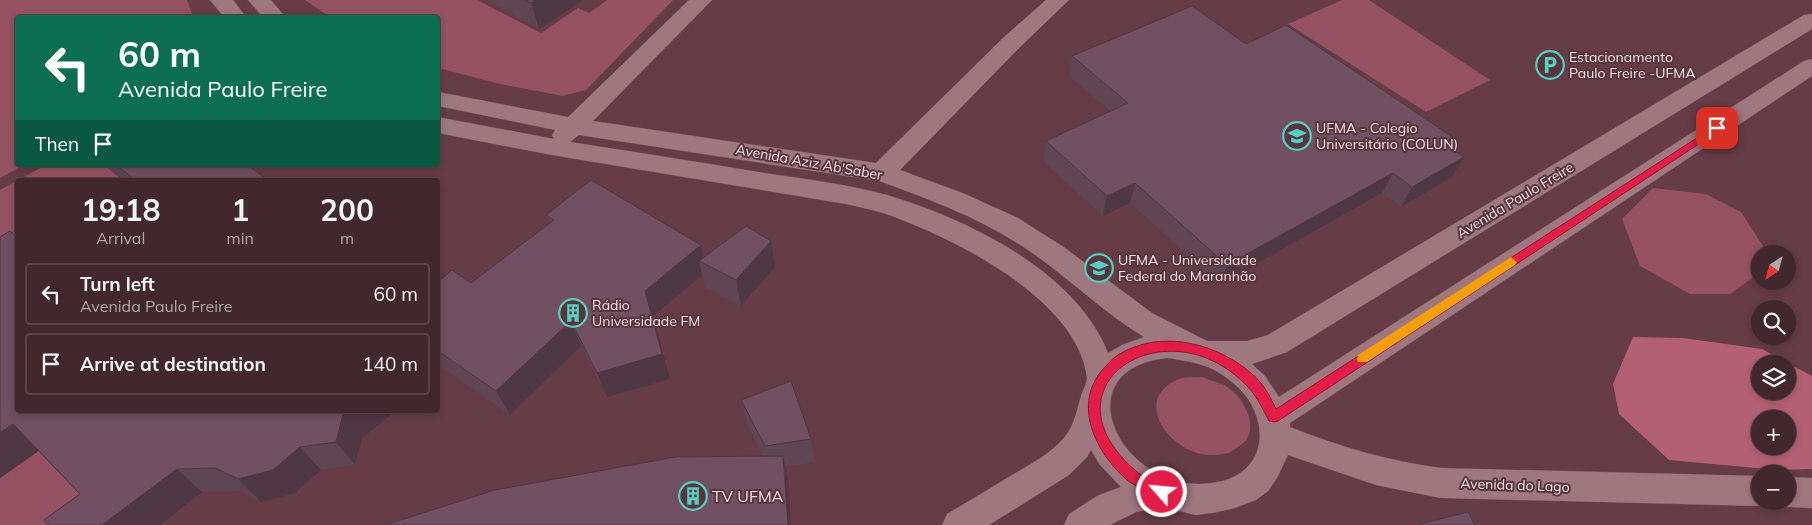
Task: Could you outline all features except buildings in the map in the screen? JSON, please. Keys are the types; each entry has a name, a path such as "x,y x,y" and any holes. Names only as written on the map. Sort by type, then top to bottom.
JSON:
{"street":[{"path":"222,0 234,15"},
{"path":"259,0 273,15"},
{"path":"552,147 701,0"},
{"path":"882,173 1012,43 1058,0"},
{"name":"Avenida Paulo Freire","path":"1203,352 1248,353 1277,344 1812,20"},
{"path":"1275,427 1812,66"},
{"name":"Avenida Aziz Ab'Saber","path":"440,99 574,126 882,173 929,189 980,212 1024,235 1068,264 1141,320 1164,335 1203,352"},
{"name":"Avenida Aziz Ab'Saber","path":"440,125 552,147 846,195 892,206 978,244 1014,266 1041,286 1068,313 1084,333 1095,354 1098,393"},
{"path":"960,525 1058,465 1076,447 1086,429 1098,393 1118,361 1141,350 1167,346 1203,352 1231,365 1249,379 1264,397 1275,427 1273,458 1261,477 1242,491 1218,498 1191,499 1162,492 1134,477 1112,456 1098,431 1098,393"},
{"name":"Avenida do Lago","path":"1275,427 1324,456 1366,470 1400,478 1441,483 1751,491"},
{"path":"1081,525 1109,507 1134,497 1162,492"},
{"path":"1796,492 1812,492"}],"shaded area":[{"name":"UFMA - Universidade Federal do Maranhão","path":"0,0 1812,0 1812,525 0,525"},
{"path":"0,0 187,0 192,15 15,15 15,167 20,167 0,178"},
{"path":"305,0 477,0 541,33 578,8 589,13 607,0 673,0 586,90 562,96 500,84 440,69 440,15 327,15"},
{"path":"1342,0 1369,0 1490,80 1426,112 1288,24"},
{"path":"42,167 107,167 120,178 22,178"},
{"path":"15,182 15,267 0,258 0,190"},
{"path":"1653,188 1706,194 1741,212 1762,245 1751,245 1751,279 1730,294 1690,294 1640,266 1622,219"},
{"path":"1633,337 1683,338 1762,349 1773,355 1751,355 1751,400 1796,400 1796,367 1812,376 1812,469 1796,469 1796,465 1751,465 1751,468 1669,460 1619,414 1613,384"},
{"path":"1202,377 1230,389 1246,408 1249,416 1250,432 1247,439 1228,453 1214,455 1198,453 1183,447 1171,437 1162,425 1157,412 1157,400 1164,388 1182,378"},
{"path":"0,402 110,516 98,525 0,525 0,478 18,465"}],"slow traffic":[{"path":"1363,359 1511,262"}],"place":[{"name":"Estacionamento Paulo Freire -UFMA","path":"1550,65"},
{"name":"UFMA - Colegio Universitário (COLUN)","path":"1297,136"},
{"name":"UFMA - Universidade Federal do Maranhão","path":"1099,268"},
{"name":"Rádio Universidade FM","path":"573,313"},
{"name":"TV UFMA","path":"693,496"}],"route":[{"path":"1162,492 1134,477 1112,456 1098,431 1094,406 1096,392 1102,379 1118,361 1141,350 1167,346 1196,349 1231,365 1249,379 1264,397 1274,417 1717,128"}]}
